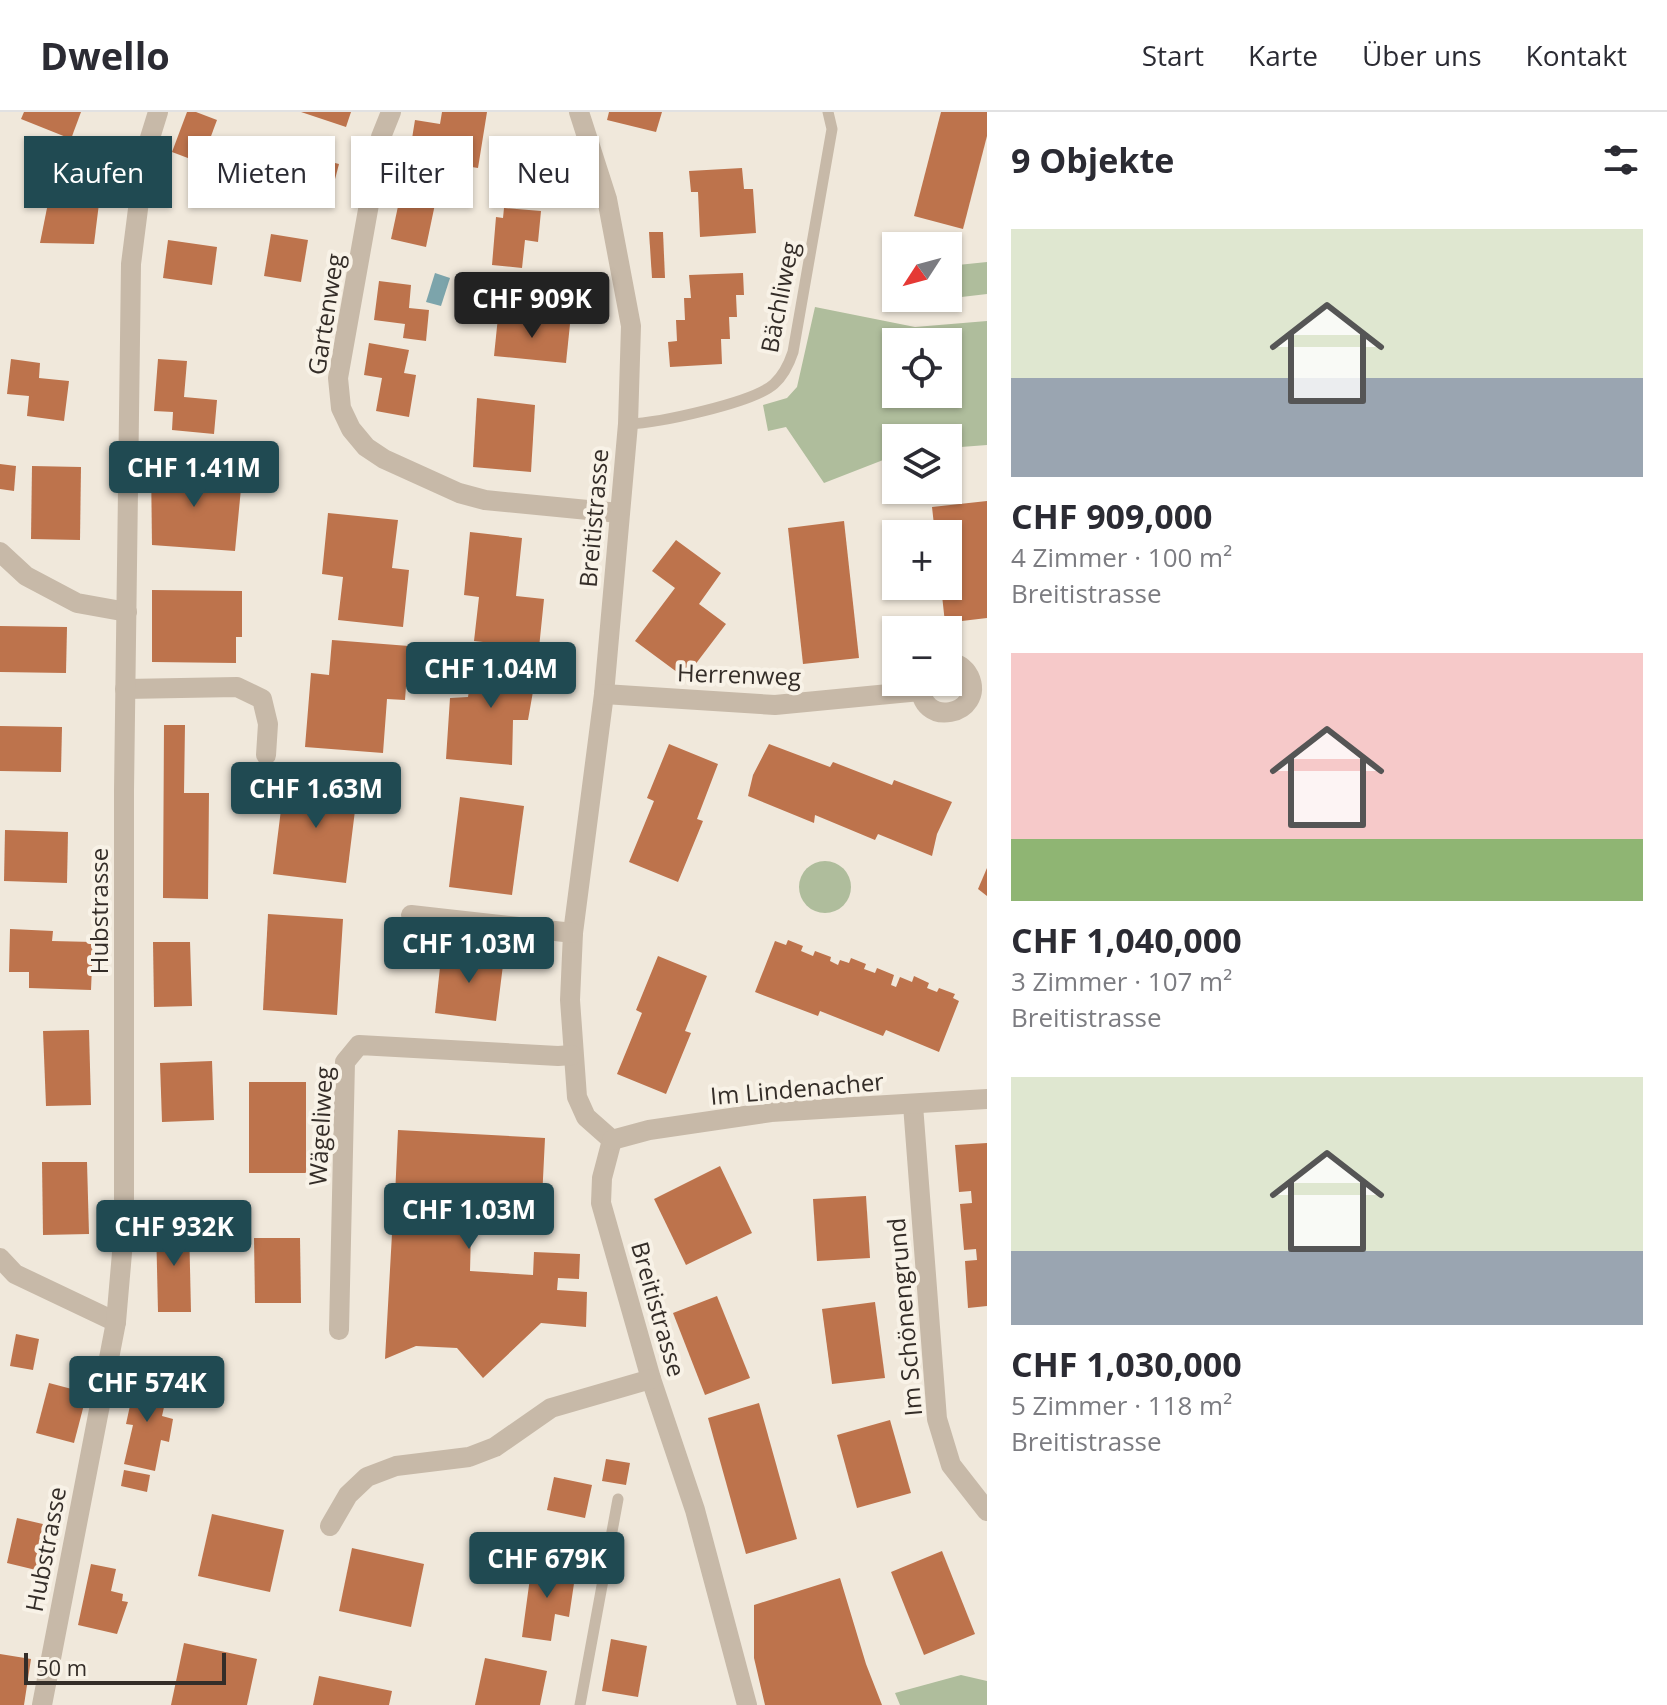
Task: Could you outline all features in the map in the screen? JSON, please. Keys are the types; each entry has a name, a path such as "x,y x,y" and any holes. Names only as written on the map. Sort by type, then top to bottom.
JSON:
{"street":[{"name":"Hubstrasse","path":"42,1705 116,1322 124,1230 125,689 131,264 145,154 158,112"},
{"name":"Gartenweg","path":"391,112 381,137 338,378 341,408 351,429 366,447 384,459 459,493 485,500 619,513"},
{"name":"Breitistrasse","path":"579,112 607,199 631,326 628,424 604,694 573,933 570,1000 572,1055 577,1097 586,1117 612,1140 602,1178 601,1203 651,1379 695,1510 747,1705"},
{"path":"0,552 26,576 77,603 127,612"},
{"name":"Herrenweg","path":"924,696 929,707 945,714 954,713 968,702 972,685 962,667"},
{"path":"125,689 237,687 250,693 262,699 268,724 266,755"},
{"name":"Herrenweg","path":"604,694 775,705 882,692"},
{"path":"411,915 573,933"},
{"name":"Wägeliweg","path":"339,1330 345,1062 359,1045 572,1055"},
{"name":"Im Lindenacher","path":"612,1140 649,1130 771,1112 987,1099"},
{"name":"Im Schönengrund","path":"913,1105 937,1419 951,1465 987,1511"},
{"path":"0,1258 15,1274 116,1322"},
{"path":"330,1526 348,1495 367,1477 396,1466 469,1457 495,1447 551,1408 651,1379"}],"lane":[{"name":"Bächliweg","path":"628,424 653,422 752,397 774,385 787,368 793,352 832,129 828,112"},
{"path":"580,1705 618,1499"}],"green space":[{"path":"987,262 987,294 962,297 962,265"},
{"path":"815,307 915,327 987,321 987,445 962,447 962,424 882,424 882,460 824,483 786,427 768,431 763,405 787,398 797,387"},
{"path":"825,861 844,868 851,887 844,906 825,913 806,906 799,887 806,868"},
{"path":"961,1675 987,1681 987,1705 900,1705 895,1693"}],"water":[{"path":"435,273 450,278 441,306 426,302"}],"building":[{"path":"24,112 81,112 72,136 64,136 21,119"},
{"path":"187,112 217,120 211,136 188,136 188,158 172,152"},
{"path":"301,112 351,112 346,127"},
{"path":"442,112 487,112 478,168 473,167 473,136 412,136 415,120 440,124"},
{"path":"609,112 662,112 656,132 607,120"},
{"path":"941,112 987,112 987,136 963,229 914,216"},
{"path":"742,168 744,189 753,189 756,233 700,237 698,192 691,192 689,171"},
{"path":"47,208 98,208 94,244 40,243"},
{"path":"398,208 434,208 426,247 391,239"},
{"path":"504,208 541,211 538,242 525,240 522,268 492,265 496,217 503,218"},
{"path":"649,232 663,232 665,278 652,278"},
{"path":"271,234 308,240 301,282 264,276"},
{"path":"168,240 217,247 212,285 163,278"},
{"path":"743,273 744,295 736,295 737,317 729,317 730,339 721,339 722,364 670,367 668,342 677,341 676,320 685,320 684,298 691,298 689,275"},
{"path":"379,281 411,285 409,308 429,310 426,341 403,338 405,324 374,320"},
{"path":"498,317 570,324 566,363 494,356"},
{"path":"369,343 409,350 404,373 416,375 409,417 376,411 382,378 364,375"},
{"path":"11,359 40,363 39,378 69,381 64,421 27,416 29,396 7,394"},
{"path":"158,359 187,361 184,397 217,400 214,434 172,430 173,412 154,411"},
{"path":"477,398 535,405 531,472 473,467"},
{"path":"0,464 16,466 14,491 0,489"},
{"path":"151,465 242,478 235,551 152,545"},
{"path":"32,466 81,467 80,540 31,539"},
{"path":"987,501 987,618 962,621 962,616 944,616 943,600 962,600 962,520 933,520 932,507"},
{"path":"328,513 398,520 392,568 409,570 403,627 338,620 343,577 322,574"},
{"path":"844,521 859,658 803,664 788,528"},
{"path":"470,532 522,538 516,596 544,599 539,648 474,641 479,597 464,595"},
{"path":"676,540 721,573 699,604 726,624 685,678 635,641 675,588 652,571"},
{"path":"152,590 242,591 242,637 236,637 236,663 152,662"},
{"path":"0,626 67,627 66,673 0,672"},
{"path":"332,640 409,646 405,700 387,699 383,753 305,747 311,673 329,675"},
{"path":"475,651 538,663 528,720 513,720 512,765 446,759 450,698 468,697"},
{"path":"164,725 185,725 184,793 209,793 208,899 163,898"},
{"path":"0,726 62,727 61,772 0,771"},
{"path":"669,744 718,764 697,819 703,821 678,882 629,862 654,801 647,798"},
{"path":"769,744 830,767 833,762 892,785 894,780 952,802 937,834 932,856 878,834 875,840 815,815 814,823 748,796 753,775"},
{"path":"285,777 358,786 346,883 273,874"},
{"path":"460,797 524,806 512,895 449,887"},
{"path":"5,830 68,832 67,883 4,881"},
{"path":"987,868 987,896 978,889"},
{"path":"268,914 343,919 337,1015 263,1010"},
{"path":"10,929 53,931 52,941 93,942 91,990 29,988 29,972 9,972"},
{"path":"788,940 803,946 801,951 813,956 815,951 831,957 830,961 838,965 840,960 849,963 851,958 866,964 864,969 875,973 877,968 894,975 891,985 896,987 900,977 912,982 914,976 929,983 927,988 937,992 939,988 955,994 953,998 959,1001 939,1052 886,1030 883,1036 820,1011 818,1016 755,992 775,941 786,945"},
{"path":"153,942 190,942 192,1006 154,1007"},
{"path":"442,949 504,957 496,1021 435,1013"},
{"path":"658,956 707,976 685,1031 691,1033 666,1094 617,1074 642,1013 636,1010"},
{"path":"89,1030 91,1105 46,1106 43,1031"},
{"path":"212,1061 214,1120 162,1122 160,1063"},
{"path":"249,1082 306,1082 306,1173 249,1173"},
{"path":"398,1130 545,1138 542,1199 472,1196 470,1271 533,1275 534,1252 580,1254 579,1279 558,1278 557,1290 587,1292 586,1327 541,1323 483,1378 457,1348 416,1346 385,1359 392,1234 419,1235 420,1219 394,1218"},
{"path":"987,1143 987,1306 968,1308 965,1261 977,1260 976,1249 964,1250 960,1204 972,1203 971,1191 959,1192 955,1145"},
{"path":"42,1162 87,1162 89,1234 43,1235"},
{"path":"720,1166 752,1233 686,1265 654,1199"},
{"path":"866,1196 870,1258 817,1261 813,1199"},
{"path":"189,1224 191,1312 158,1312 156,1225"},
{"path":"254,1238 300,1238 301,1303 255,1303"},
{"path":"717,1296 750,1378 705,1395 673,1313"},
{"path":"875,1302 885,1378 832,1384 822,1309"},
{"path":"16,1334 39,1339 33,1370 10,1366"},
{"path":"136,1378 169,1385 162,1416 173,1419 169,1442 161,1440 155,1471 124,1464 133,1425 126,1424"},
{"path":"49,1383 87,1393 74,1443 36,1433"},
{"path":"759,1403 797,1539 746,1554 708,1418"},
{"path":"890,1420 911,1493 857,1508 837,1435"},
{"path":"606,1459 630,1463 626,1485 602,1481"},
{"path":"124,1470 150,1475 147,1492 121,1486"},
{"path":"554,1477 592,1485 585,1518 547,1510"},
{"path":"212,1514 284,1530 270,1592 198,1576"},
{"path":"17,1518 60,1528 51,1567 37,1563 36,1570 7,1563"},
{"path":"352,1548 424,1564 411,1627 339,1611"},
{"path":"942,1551 975,1634 924,1655 891,1572"},
{"path":"532,1563 576,1570 569,1617 555,1614 551,1641 522,1637"},
{"path":"91,1564 116,1569 111,1591 123,1594 122,1601 128,1602 117,1634 78,1625"},
{"path":"840,1578 882,1705 765,1705 754,1658 754,1605"},
{"path":"611,1639 647,1646 638,1697 602,1691"},
{"path":"184,1643 257,1659 247,1705 171,1705"},
{"path":"0,1654 31,1659 24,1705 0,1705"},
{"path":"485,1658 547,1671 540,1705 475,1705"},
{"path":"319,1676 392,1691 389,1705 313,1705"}]}
